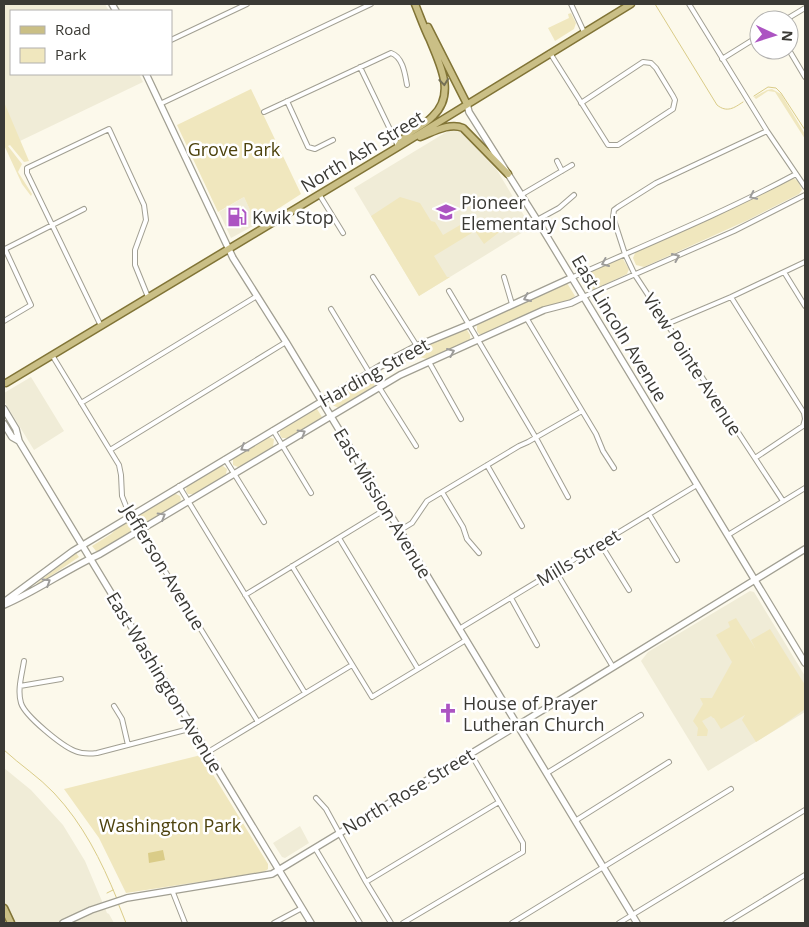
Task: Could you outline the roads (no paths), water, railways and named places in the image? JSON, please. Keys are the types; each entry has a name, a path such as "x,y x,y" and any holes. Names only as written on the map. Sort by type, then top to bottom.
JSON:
{"main road":[{"name":"East Lincoln Avenue","path":"416,4 467,104 469,112 537,220 805,663"},
{"path":"398,147 404,136 435,115 445,96 444,75 416,4"},
{"name":"North Ash Street","path":"5,384 407,142 631,4"},
{"name":"East Mission Avenue","path":"146,75 229,249 637,923"},
{"path":"407,142 450,126 458,126 463,128 508,174"},
{"name":"Harding Street","path":"4,604 82,545 370,372 417,346 571,278"},
{"name":"Harding Street","path":"4,604 18,599 140,529 378,387 544,310 571,303 583,297"},
{"name":"East Washington Avenue","path":"4,409 16,429 19,441 311,923"},
{"name":"East Washington Avenue","path":"4,424 12,437 19,441"},
{"name":"North Rose Street","path":"63,923 110,903 126,899 272,874 805,549"},
{"path":"4,908 11,923"}],"street":[{"path":"172,40 247,4"},
{"path":"355,4 358,10"},
{"path":"160,104 371,4"},
{"path":"571,4 584,32"},
{"path":"689,4 767,131 805,187"},
{"path":"722,59 749,42"},
{"path":"264,112 391,53 396,54 405,71 407,85"},
{"path":"550,53 606,144 618,145 667,114 673,109 674,100 656,68 651,63 643,62 581,103"},
{"path":"795,60 805,77"},
{"path":"360,67 398,147"},
{"path":"287,101 308,147 315,149 332,140"},
{"path":"101,326 27,173 27,168 109,130 144,205 146,220 136,250 135,264 148,297"},
{"name":"View Pointe Avenue","path":"767,131 656,183 614,210 614,221 625,254 635,275 783,501"},
{"path":"557,161 562,171"},
{"path":"521,195 572,165"},
{"name":"Harding Street","path":"571,278 692,226 796,174"},
{"path":"319,194 343,233"},
{"path":"537,220 559,208 574,195"},
{"name":"Harding Street","path":"583,297 734,230 805,195"},
{"path":"4,321 31,305 5,249 84,209"},
{"path":"667,324 731,297 805,262"},
{"path":"784,272 805,306"},
{"path":"373,277 417,346"},
{"path":"504,277 512,304"},
{"path":"449,291 536,438 568,497"},
{"path":"81,403 257,296"},
{"path":"731,297 804,413 805,419 803,426 755,458"},
{"path":"331,309 370,372"},
{"path":"527,319 596,434 603,451 614,468"},
{"path":"110,450 286,342"},
{"name":"Jefferson Avenue","path":"52,355 120,469 122,496 131,515 258,722"},
{"path":"429,362 461,418"},
{"path":"378,387 416,446"},
{"path":"400,531 412,523 427,502 442,492 582,411"},
{"path":"273,430 311,493"},
{"path":"225,459 264,522"},
{"path":"487,465 522,526"},
{"name":"Mills Street","path":"459,629 698,485"},
{"path":"179,486 305,693"},
{"path":"728,534 805,488"},
{"path":"442,492 467,539 479,553"},
{"path":"245,595 386,509"},
{"path":"649,514 677,560"},
{"path":"338,538 418,669"},
{"path":"600,543 628,590"},
{"path":"292,566 372,697 466,640"},
{"path":"555,570 613,667"},
{"path":"510,598 537,645"},
{"path":"24,661 20,701 27,714 72,750 83,754 92,754 194,728"},
{"path":"208,752 352,665"},
{"path":"20,686 60,679"},
{"path":"114,706 122,719 128,745"},
{"path":"547,773 641,715"},
{"path":"403,923 523,852 523,843 471,753"},
{"path":"575,822 669,762"},
{"path":"512,923 731,789"},
{"path":"316,798 326,809 366,882 391,922"},
{"path":"366,882 499,802"},
{"path":"619,923 805,810"},
{"path":"314,848 360,923"},
{"path":"726,923 805,875"},
{"path":"172,890 186,923"},
{"path":"274,923 302,908"}],"waterway":[{"path":"655,4 717,105 727,109 743,102"},
{"path":"754,96 768,87 776,88 805,130"},
{"path":"4,750 48,787 74,817 98,856 117,899"},
{"path":"107,893 113,890"},
{"path":"118,903 126,923"}],"place":[{"name":"Pioneer Elementary School","path":"446,212"},
{"name":"Kwik Stop","path":"237,217"},
{"name":"House of Prayer Lutheran Church","path":"448,713"}],"park label":[{"name":"Grove Park","path":"234,149"},
{"name":"Washington Park","path":"170,825"}]}
